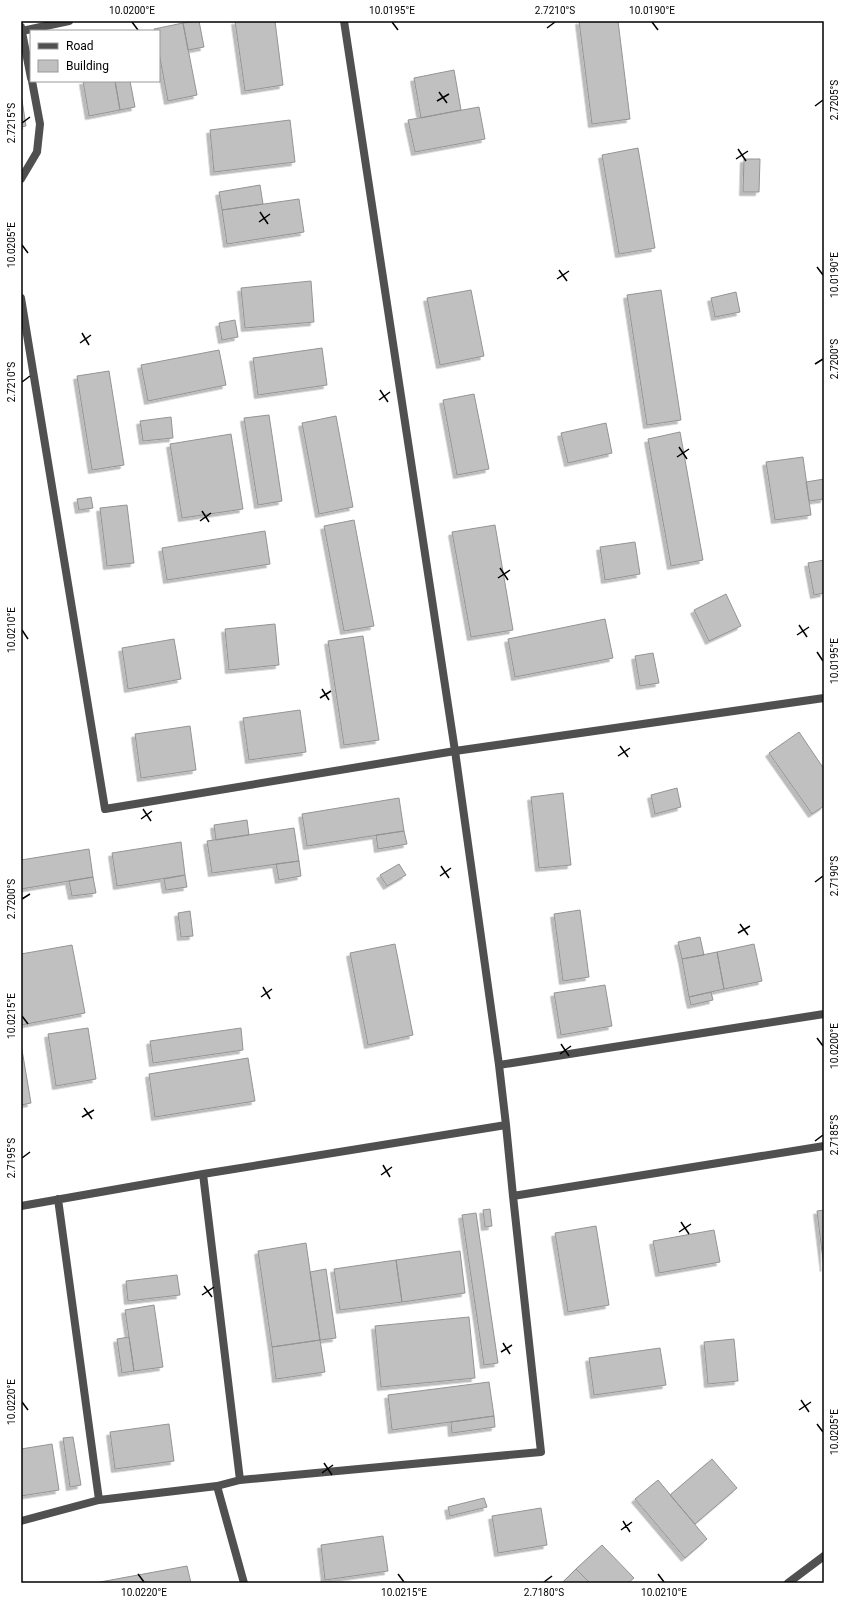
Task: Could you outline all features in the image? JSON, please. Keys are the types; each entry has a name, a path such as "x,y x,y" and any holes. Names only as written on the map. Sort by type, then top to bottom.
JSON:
{"street":[{"path":"30,75 21,29 69,21"},
{"path":"21,1521 99,1500 217,1486 240,1480 541,1452 499,1065 455,751 344,21"},
{"path":"21,179 37,152 40,124 31,82"},
{"path":"21,298 105,809 455,751 824,698"},
{"path":"499,1065 824,1014"},
{"path":"21,1206 203,1174 506,1125"},
{"path":"513,1196 824,1146"},
{"path":"203,1174 240,1480"},
{"path":"58,1199 99,1500"},
{"path":"217,1486 244,1583"},
{"path":"788,1583 824,1556"}],"building":[{"path":"199,21 204,47 188,50 183,23"},
{"path":"235,21 275,21 283,85 245,91"},
{"path":"579,21 618,21 630,119 592,124"},
{"path":"183,23 197,95 168,101 160,58 160,30 154,29"},
{"path":"454,70 461,110 421,118 414,78"},
{"path":"83,82 115,82 120,110 89,116"},
{"path":"115,82 130,82 135,107 120,110"},
{"path":"21,94 26,126 21,127"},
{"path":"479,107 485,139 415,152 408,120"},
{"path":"290,120 295,162 214,172 210,130"},
{"path":"638,148 655,248 619,254 602,155"},
{"path":"744,159 760,159 759,192 743,192"},
{"path":"260,185 263,204 222,210 219,192"},
{"path":"299,199 304,232 227,244 222,210"},
{"path":"311,281 314,322 245,328 241,288"},
{"path":"471,290 484,356 440,365 427,298"},
{"path":"661,290 681,420 647,425 627,295"},
{"path":"736,292 740,312 715,317 711,298"},
{"path":"235,320 238,337 222,340 219,323"},
{"path":"322,348 327,385 258,395 253,358"},
{"path":"219,350 226,385 148,401 141,365"},
{"path":"109,371 124,465 92,470 77,376"},
{"path":"474,394 489,469 457,475 443,400"},
{"path":"269,415 282,501 258,505 244,418"},
{"path":"336,416 353,507 319,514 302,423"},
{"path":"171,417 173,438 143,441 140,421"},
{"path":"606,423 612,453 568,463 561,433"},
{"path":"680,432 703,560 671,566 648,439"},
{"path":"231,434 243,509 182,518 170,444"},
{"path":"803,457 811,515 775,520 766,462"},
{"path":"824,479 824,499 809,501 806,482"},
{"path":"91,497 93,508 79,510 77,499"},
{"path":"127,505 134,563 107,566 100,508"},
{"path":"354,520 374,626 344,631 324,526"},
{"path":"495,525 513,630 471,637 452,532"},
{"path":"265,531 270,564 167,580 162,548"},
{"path":"635,542 640,574 605,580 600,547"},
{"path":"824,560 824,593 814,595 808,563"},
{"path":"726,594 741,626 709,641 694,610"},
{"path":"605,619 613,658 515,677 508,639"},
{"path":"275,624 279,665 229,670 225,629"},
{"path":"363,636 379,740 344,745 328,641"},
{"path":"174,639 181,679 128,689 122,648"},
{"path":"653,653 659,683 640,686 635,656"},
{"path":"300,710 306,752 249,760 243,718"},
{"path":"190,726 196,770 141,778 135,734"},
{"path":"799,732 824,769 824,806 812,814 769,753"},
{"path":"677,788 681,807 655,814 651,795"},
{"path":"563,793 571,865 539,868 531,797"},
{"path":"399,798 404,831 307,846 302,814"},
{"path":"247,820 249,835 216,840 214,825"},
{"path":"294,828 299,861 212,873 207,841"},
{"path":"404,831 407,844 378,849 376,835"},
{"path":"181,842 185,875 117,886 112,853"},
{"path":"89,849 93,877 21,889 21,860"},
{"path":"299,861 301,876 279,880 276,864"},
{"path":"399,864 406,875 387,886 380,875"},
{"path":"185,875 187,887 166,890 164,879"},
{"path":"93,877 96,893 72,896 69,881"},
{"path":"580,910 589,977 563,981 554,914"},
{"path":"190,911 193,936 181,937 178,913"},
{"path":"700,937 704,955 682,959 678,942"},
{"path":"395,944 413,1035 368,1045 350,953"},
{"path":"754,944 762,981 724,989 717,952"},
{"path":"72,945 85,1013 21,1025 21,954"},
{"path":"717,952 724,989 689,997 682,959"},
{"path":"605,985 612,1026 561,1035 554,993"},
{"path":"711,992 713,1000 691,1005 689,997"},
{"path":"88,1028 96,1079 56,1086 48,1034"},
{"path":"241,1028 243,1050 153,1063 150,1041"},
{"path":"21,1044 31,1103 21,1105"},
{"path":"248,1058 255,1101 155,1117 149,1074"},
{"path":"490,1209 492,1226 485,1227 483,1210"},
{"path":"824,1210 824,1268 817,1211"},
{"path":"476,1213 498,1363 484,1365 462,1215"},
{"path":"596,1226 609,1305 568,1312 555,1233"},
{"path":"714,1230 720,1262 659,1273 653,1241"},
{"path":"306,1243 320,1340 272,1347 258,1251"},
{"path":"460,1251 465,1293 402,1302 396,1260"},
{"path":"396,1260 402,1302 340,1310 334,1269"},
{"path":"326,1269 336,1338 320,1340 310,1272"},
{"path":"177,1275 180,1295 128,1301 126,1281"},
{"path":"154,1305 163,1367 134,1371 125,1310"},
{"path":"469,1317 475,1378 381,1387 375,1326"},
{"path":"129,1337 134,1371 122,1373 117,1339"},
{"path":"734,1339 738,1381 708,1384 704,1342"},
{"path":"320,1340 325,1372 276,1379 272,1347"},
{"path":"660,1348 666,1385 594,1395 589,1358"},
{"path":"489,1382 494,1416 392,1430 388,1395"},
{"path":"494,1416 495,1427 452,1433 451,1422"},
{"path":"169,1424 174,1461 115,1469 110,1432"},
{"path":"73,1437 81,1485 70,1487 63,1438"},
{"path":"52,1444 59,1490 21,1496 21,1449"},
{"path":"712,1459 737,1488 695,1524 670,1495"},
{"path":"658,1480 707,1539 685,1558 635,1499"},
{"path":"484,1498 487,1507 450,1516 448,1507"},
{"path":"541,1508 547,1545 498,1553 492,1516"},
{"path":"383,1536 388,1571 325,1580 321,1545"},
{"path":"602,1545 634,1578 628,1583 590,1583 576,1569"},
{"path":"187,1566 191,1583 100,1583 100,1582"},
{"path":"576,1569 590,1583 562,1583"}]}
